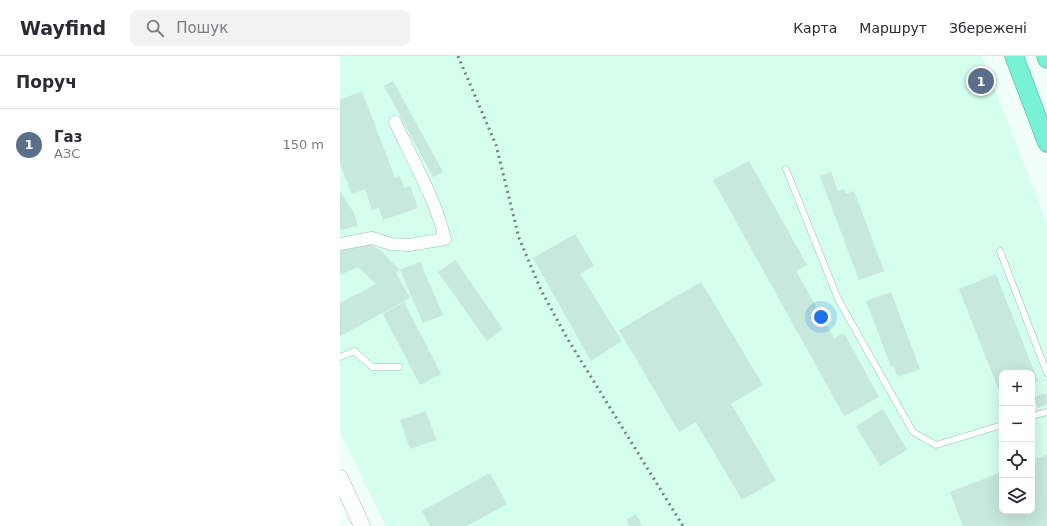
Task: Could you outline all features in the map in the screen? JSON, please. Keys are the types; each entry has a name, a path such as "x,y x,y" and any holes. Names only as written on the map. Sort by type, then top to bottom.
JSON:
{"main road":[{"path":"1014,56 1047,143"}],"street":[{"path":"340,244 372,238 391,244 409,245 445,239 440,220 432,200 395,122"},
{"path":"340,478 362,526"}],"lane":[{"path":"786,169 838,299 913,432 936,445 999,426"},
{"path":"1000,251 1047,373"},
{"path":"340,356 354,351 372,367 399,367"},
{"path":"1035,415 1047,412"}],"shaded area":[{"path":"340,56 982,56 1047,224 1047,526 386,526 340,432"}],"building":[{"path":"393,81 443,172 433,177 384,86"},
{"path":"362,91 395,178 400,176 404,188 410,186 418,208 383,220 379,208 372,210 365,189 352,194 340,164 340,100"},
{"path":"749,161 807,265 796,271 834,338 844,333 879,397 844,416 713,180"},
{"path":"831,172 838,191 844,189 846,194 854,191 884,271 859,280 820,176"},
{"path":"340,191 354,213 358,226 340,230"},
{"path":"575,234 594,266 580,274 622,341 591,361 533,258"},
{"path":"369,243 381,251 400,270 396,273 410,298 340,336 340,303 376,284 358,267 340,275 340,249"},
{"path":"455,260 503,329 487,341 438,272"},
{"path":"420,262 443,315 423,323 400,270"},
{"path":"996,274 1034,370 999,370 999,390 959,289"},
{"path":"701,282 763,385 731,404 776,480 742,500 696,422 679,432 619,330"},
{"path":"891,292 920,369 898,377 893,366 891,367 866,301"},
{"path":"404,302 441,374 420,385 383,314"},
{"path":"1035,373 1038,381 1035,382"},
{"path":"1046,393 1047,404 1038,408 1035,397"},
{"path":"883,409 907,450 880,466 856,426"},
{"path":"426,411 436,440 410,449 400,420"},
{"path":"1047,455 1047,526 963,526 950,492 999,473 999,514 1035,514 1035,459"},
{"path":"490,473 507,504 467,526 430,526 422,511"},
{"path":"636,514 642,526 629,526 626,520"}],"railway":[{"path":"458,56 496,145 519,238 541,290 567,338 683,526"}],"place":[{"name":"Газ","path":"981,81"}]}
